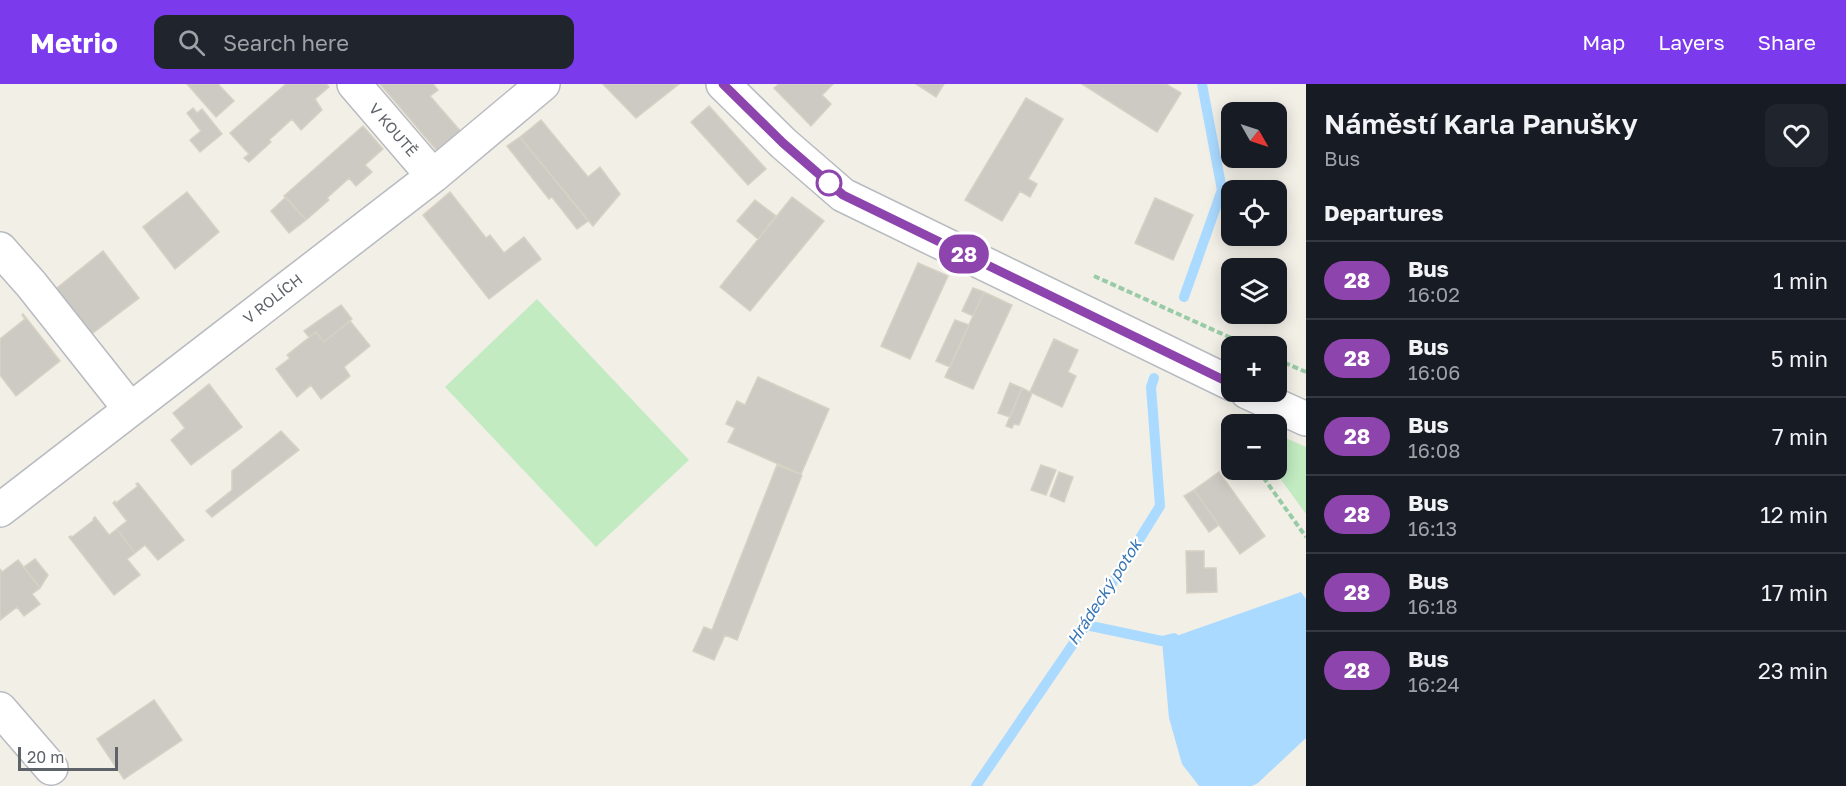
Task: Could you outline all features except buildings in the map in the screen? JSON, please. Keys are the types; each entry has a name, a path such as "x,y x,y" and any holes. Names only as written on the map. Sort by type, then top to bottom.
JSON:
{"street":[{"name":"V KOUTĚ","path":"354,84 433,176"},
{"name":"V ROLÍCH","path":"0,510 433,176 543,84"},
{"path":"731,87 783,143 843,195 1220,379"},
{"path":"0,249 32,284 130,409"},
{"path":"1270,402 1306,418"},
{"path":"0,709 51,768"}],"path":[{"path":"1087,273 1227,336"},
{"path":"1287,364 1306,372"},
{"path":"1265,480 1306,537"}],"green space":[{"path":"537,299 689,460 596,547 445,387"},
{"path":"1287,439 1306,447 1306,514 1281,480 1287,480"}],"water":[{"path":"1301,592 1306,599 1306,738 1252,786 1199,786 1182,764 1169,718 1162,641"}],"waterway":[{"name":"Hrádecký potok","path":"1184,297 1222,190 1202,84"},
{"name":"Hrádecký potok","path":"976,786 1086,625 1160,506 1151,387 1154,378"},
{"path":"1086,625 1162,641 1174,638"}],"bus line":[{"name":"28","path":"723,84 783,143 843,195 1221,379"}]}
